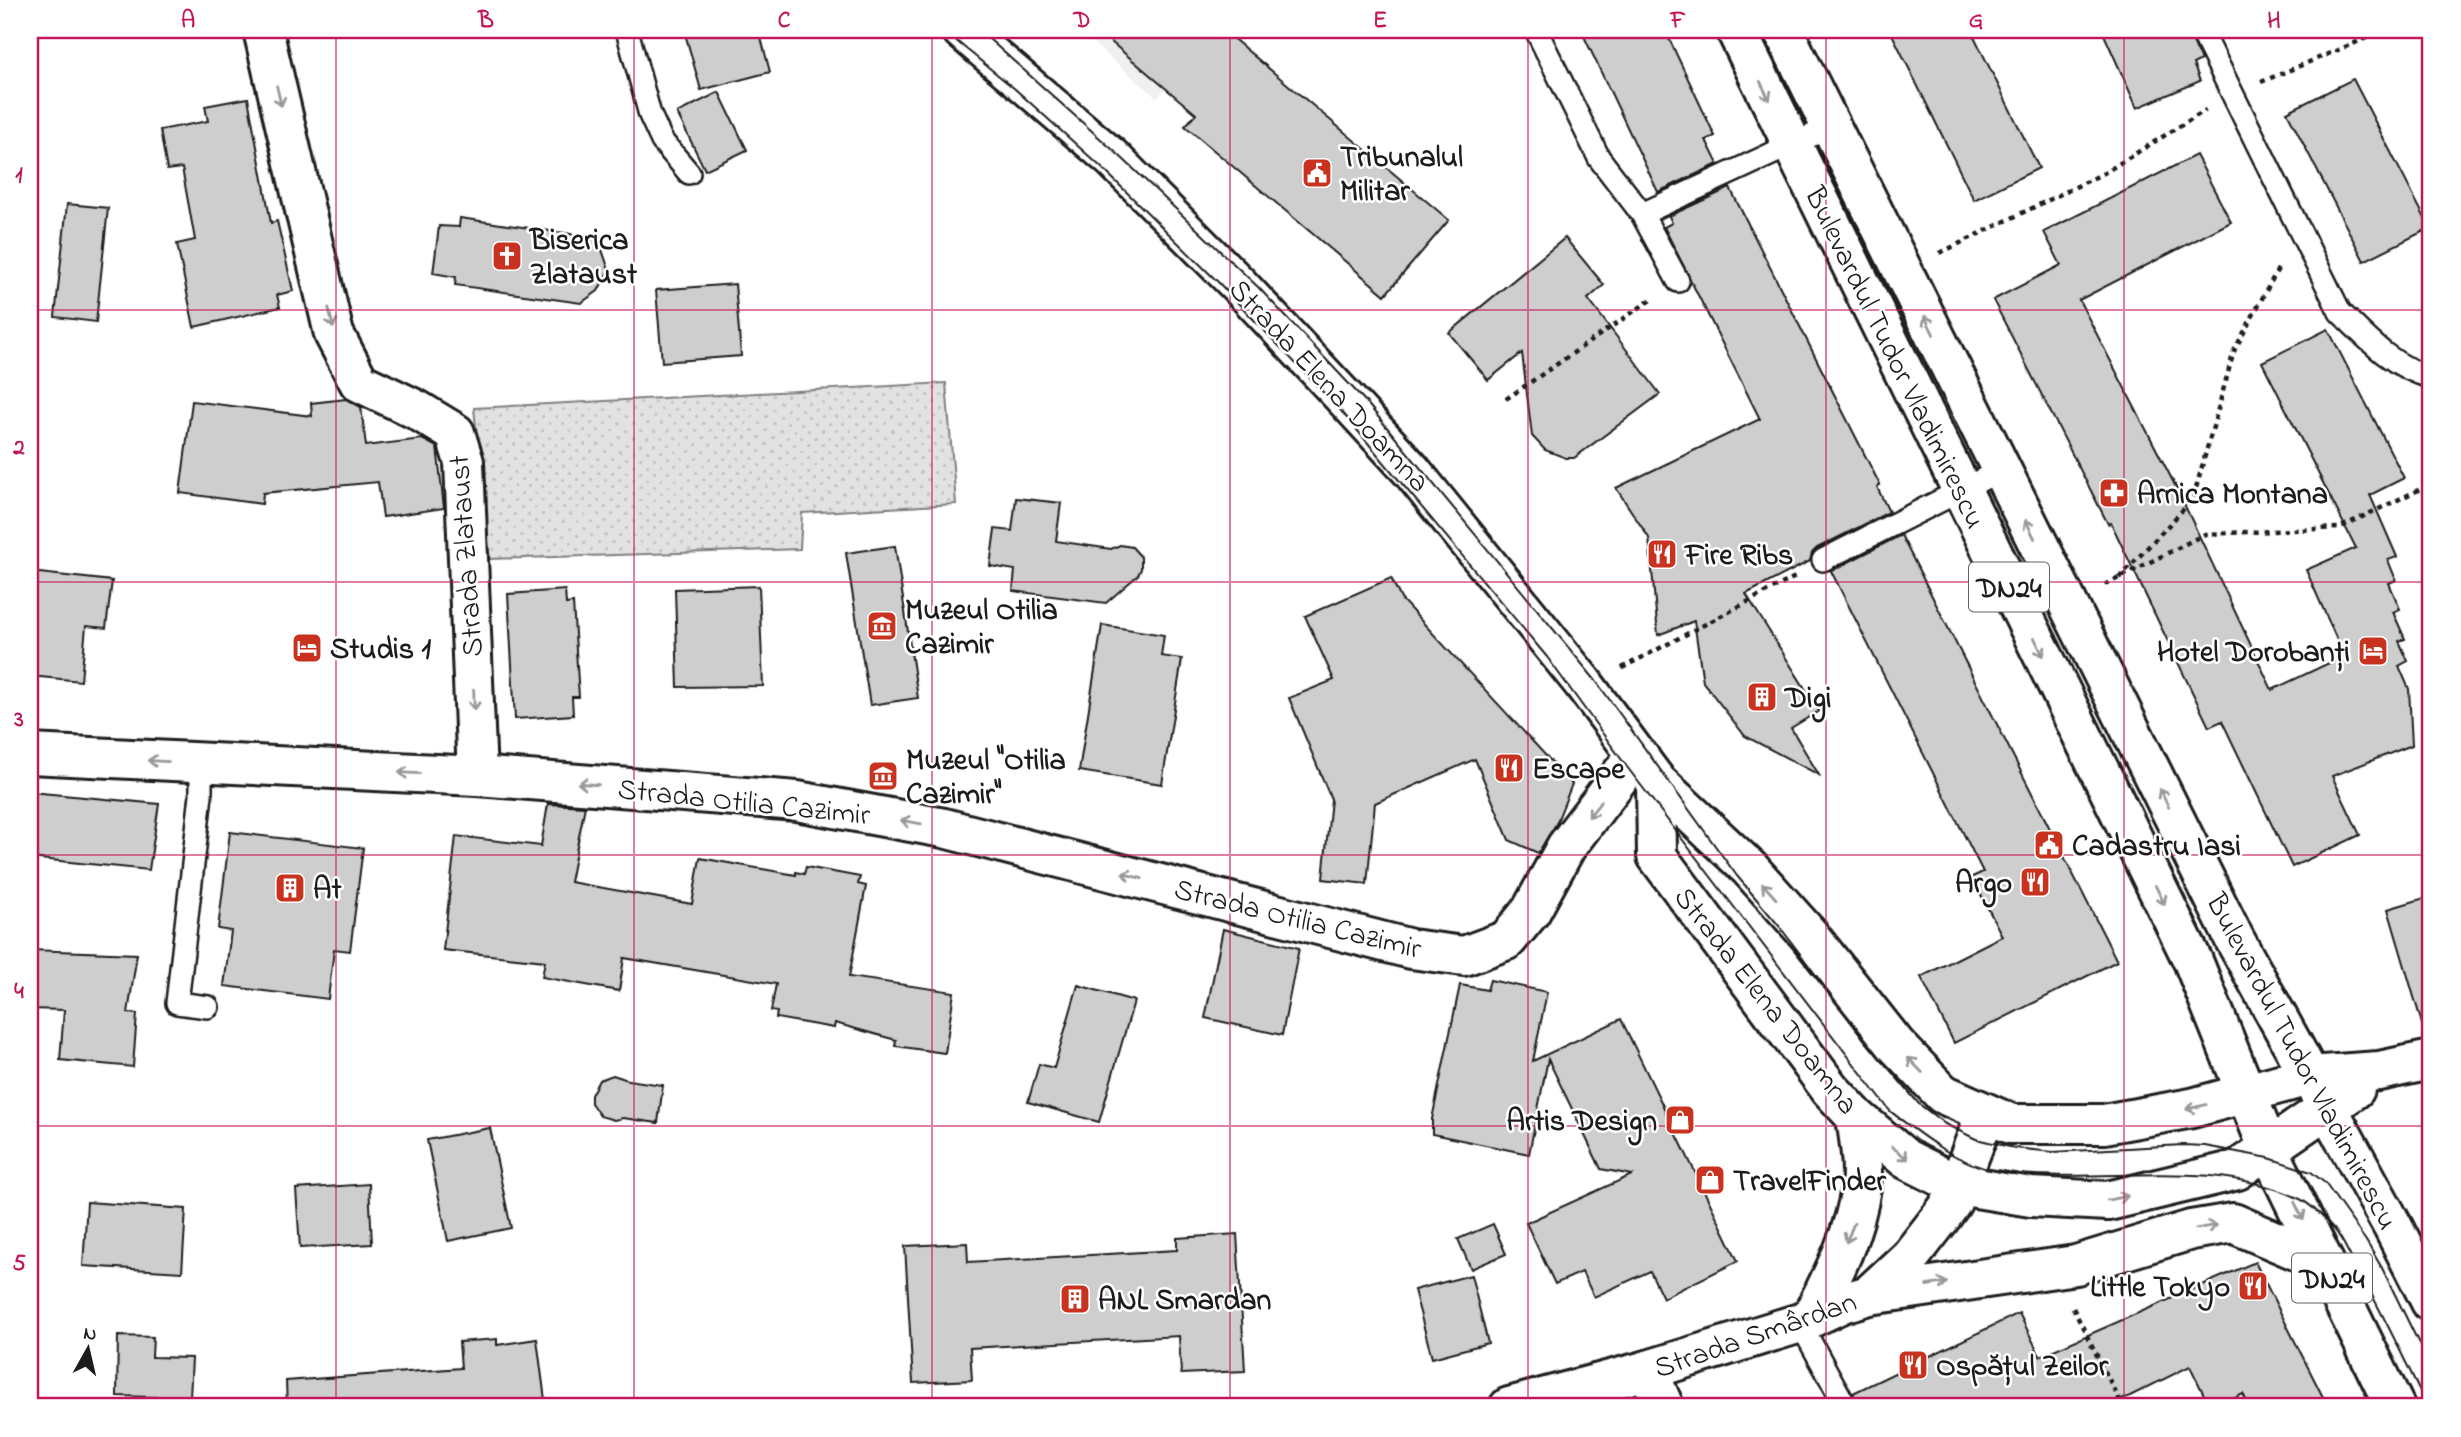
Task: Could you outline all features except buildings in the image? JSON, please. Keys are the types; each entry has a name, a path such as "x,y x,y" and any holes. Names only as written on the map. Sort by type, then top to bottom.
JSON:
{"main road":[{"name":"Strada Zlataust","path":"263,30 334,334 359,382 417,410 454,433 464,462 478,776"},
{"name":"Strada Elena Doamna","path":"962,30 1112,159 1237,283 1411,470 1583,683 1648,770 1758,879 1809,935 1896,1045 1943,1094 2011,1124 2104,1124 2192,1108 2245,1094 2318,1092 2379,1071 2431,1059"},
{"name":"Bulevardul Tudor Vladimirescu","path":"1783,30 2235,940 2393,1227 2431,1302"},
{"name":"Bulevardul Tudor Vladimirescu","path":"1744,33 1791,145 2193,961 2269,1150 2395,1407"},
{"name":"Strada Otilia Cazimir","path":"30,754 478,776 797,801 957,831 1411,949 1464,956 1507,940 1531,911 1566,847 1627,767 1648,770"},
{"name":"Strada Elena Doamna","path":"1648,770 1657,856 1830,1089 1856,1117 1906,1159 1958,1185 2031,1197 2108,1201 2237,1170 2269,1150 2318,1092"},
{"name":"Strada Smârdan","path":"1508,1407 1648,1370 1806,1320 1842,1303 1869,1295 1910,1257 1942,1216 1958,1185 1986,1113"},
{"path":"1806,1320 1833,1275 1855,1222 1861,1185 1861,1154 1856,1117"},
{"path":"1869,1295 2076,1265 2190,1230 2233,1223 2324,1262"},
{"path":"1648,1370 1664,1407"}],"lane":[{"path":"627,30 650,115 662,141 689,173"},
{"path":"1536,30 1599,158 1642,214 1678,281"},
{"path":"2201,30 2340,312 2376,349 2417,373 2431,377"},
{"path":"1642,214 1830,127"},
{"path":"1823,560 2001,470"},
{"path":"201,763 201,795 177,1003 208,1007"},
{"path":"1806,1320 1846,1407"}],"path":[{"path":"1903,271 2104,173 2232,94 2386,30"},
{"path":"2119,578 2193,499 2234,351 2300,227"},
{"path":"1506,399 1678,281"},
{"path":"2067,603 2205,534 2340,528 2431,484"},
{"path":"1583,683 1608,675 1783,585 1823,560"},
{"path":"2067,1296 2123,1407"}],"shaded area":[{"path":"1078,30 1248,30 1185,104 1166,88 1157,98"},
{"path":"946,383 956,504 802,513 800,549 490,559 474,408"}],"tram line":[{"path":"943,30 1015,89 1101,167 1218,282 1342,412 1547,657 1627,767 1890,1111 1928,1140 1955,1156 2004,1173 2070,1176 2202,1175 2267,1186 2303,1200 2340,1236 2428,1407"},
{"path":"979,30 1122,158 1258,287 1366,402 1596,681 1737,876 1780,927 1863,1038 1919,1104 1945,1124 1976,1139 2014,1148 2053,1152 2205,1146 2269,1158 2311,1172 2325,1183 2366,1241 2431,1368"}],"place":[{"name":"Tribunalul Militar","path":"1317,173"},
{"name":"Biserica Zlataust","path":"507,256"},
{"name":"Arnica Montana","path":"2114,493"},
{"name":"Fire Ribs","path":"1662,554"},
{"name":"Muzeul Otilia Cazimir","path":"882,626"},
{"name":"Studis 1","path":"307,648"},
{"name":"Hotel Dorobanți","path":"2373,651"},
{"name":"Digi","path":"1762,697"},
{"name":"Escape","path":"1509,768"},
{"name":"Muzeul \"Otilia Cazimir\"","path":"883,776"},
{"name":"Cadastru Iasi","path":"2049,845"},
{"name":"Argo","path":"2035,882"},
{"name":"At","path":"290,888"},
{"name":"Artis Design","path":"1680,1120"},
{"name":"TravelFinder","path":"1710,1180"},
{"name":"Little Tokyo","path":"2253,1286"},
{"name":"ANL Smardan","path":"1075,1299"},
{"name":"Ospățul Zeilor","path":"1913,1365"}]}
